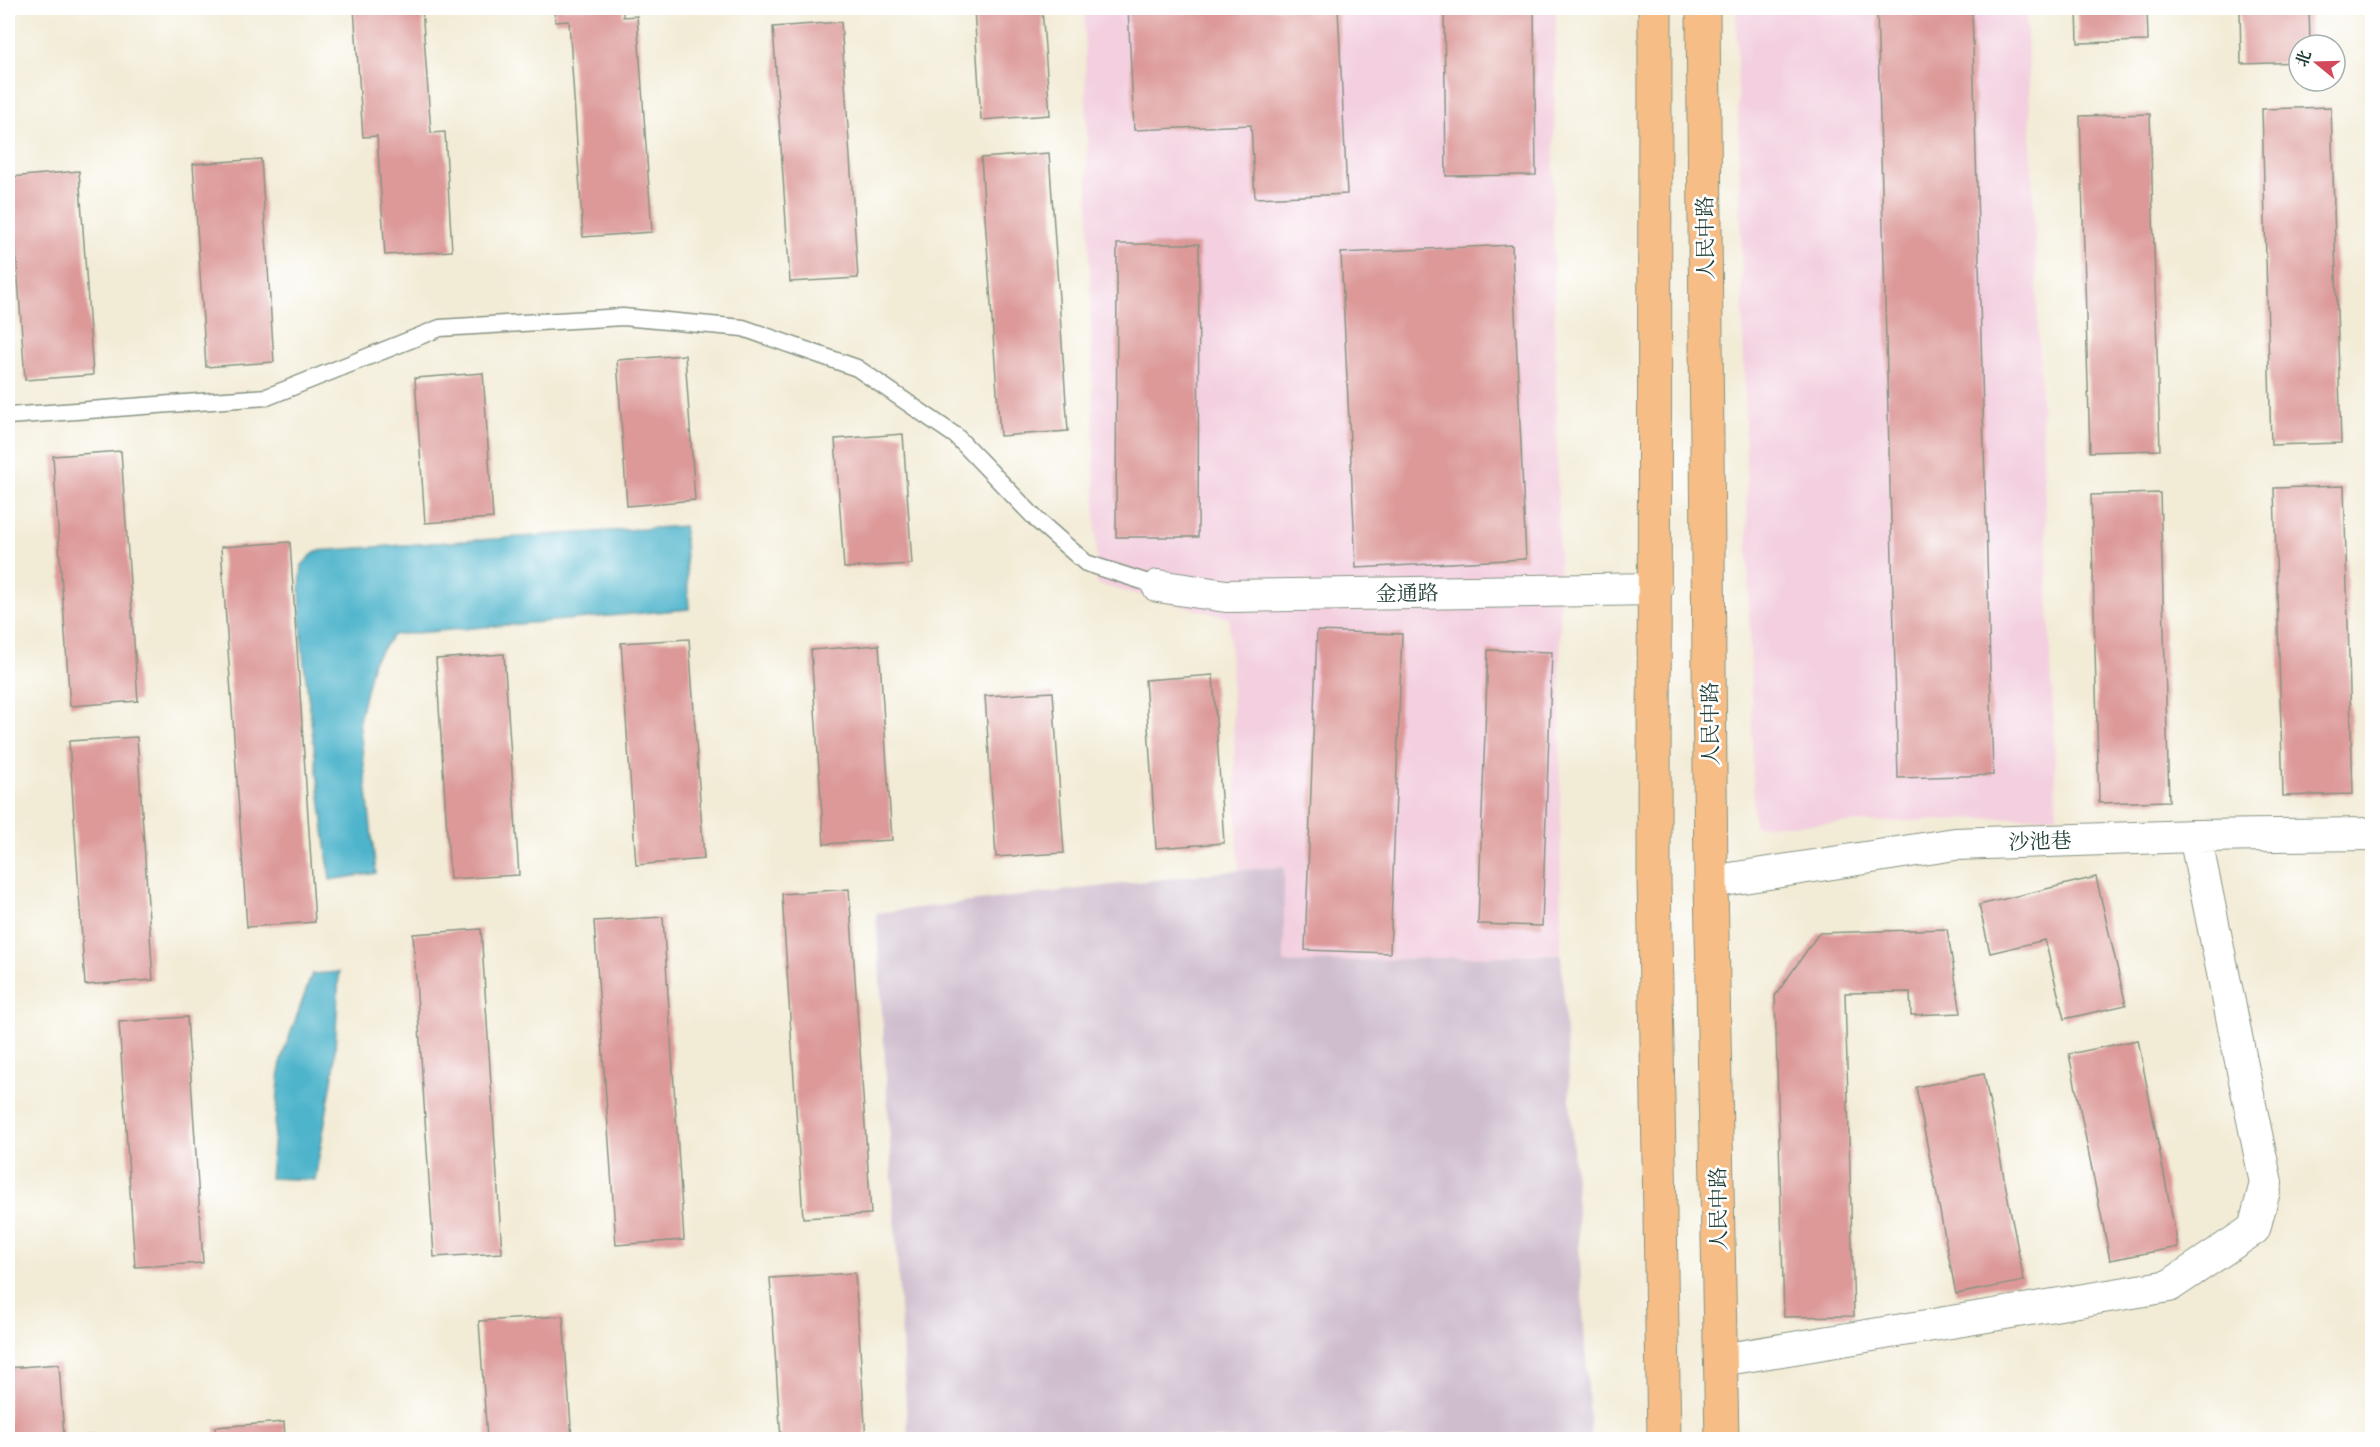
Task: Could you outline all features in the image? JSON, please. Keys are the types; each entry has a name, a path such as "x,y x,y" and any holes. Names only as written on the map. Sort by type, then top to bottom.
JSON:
{"main road":[{"path":"1655,8 1654,876 1664,1440"},
{"name":"人民中路","path":"1703,8 1711,882 1722,1440"}],"street":[{"name":"金通路","path":"1158,586 1226,596 1656,589"},
{"name":"沙池巷","path":"1711,882 1955,844 2194,836 2373,834"},
{"path":"1720,1360 2169,1287 2254,1229 2266,1183 2194,836"}],"lane":[{"path":"8,416 267,398 440,328 623,317 743,328 857,369 956,436 1038,521 1086,563 1158,586"}],"shaded area":[{"path":"1084,8 1556,8 1553,224 1560,603 1561,954 1284,963 1284,867 1239,870 1229,618 1097,584"},
{"path":"1736,8 2026,8 2057,816 1754,826"},
{"path":"1284,867 1284,963 1561,954 1591,1439 908,1439 876,913 1239,870"}],"water":[{"path":"684,526 689,609 393,635 373,661 359,720 376,873 330,880 302,645 300,587 302,565 316,551"},
{"path":"339,972 334,1069 315,1180 270,1178 281,1060 312,974"}],"building":[{"path":"354,8 422,8 431,133 445,132 452,251 385,255 377,136 363,137"},
{"path":"554,8 623,8 623,17 637,16 652,232 583,237 569,21 555,22"},
{"path":"974,8 1042,8 1050,115 981,120"},
{"path":"1128,8 1338,8 1347,194 1255,198 1251,125 1134,130"},
{"path":"1444,8 1534,8 1536,175 1446,176"},
{"path":"1877,8 1972,8 1993,775 1898,778"},
{"path":"2077,8 2147,8 2148,41 2078,43"},
{"path":"2240,8 2309,8 2310,33 2287,33 2287,62 2241,64"},
{"path":"841,22 858,278 790,282 773,27"},
{"path":"2331,107 2341,443 2271,445 2262,109"},
{"path":"2150,114 2160,450 2090,452 2080,116"},
{"path":"1049,153 1068,431 1000,436 981,158"},
{"path":"261,159 274,362 206,367 193,164"},
{"path":"79,171 93,375 25,380 11,177"},
{"path":"1117,244 1199,244 1198,537 1116,537"},
{"path":"1512,245 1526,559 1356,568 1341,253"},
{"path":"685,355 695,500 627,506 617,360"},
{"path":"483,373 493,518 425,523 415,378"},
{"path":"903,434 912,564 844,568 835,439"},
{"path":"121,451 138,701 70,706 53,456"},
{"path":"2344,486 2353,794 2283,796 2274,488"},
{"path":"2160,493 2169,801 2099,803 2091,495"},
{"path":"290,542 315,922 247,927 221,547"},
{"path":"1317,631 1402,634 1390,953 1305,950"},
{"path":"689,639 704,859 636,865 621,643"},
{"path":"879,645 892,840 824,844 811,650"},
{"path":"1488,650 1552,652 1542,926 1478,924"},
{"path":"504,654 519,875 450,879 436,659"},
{"path":"1213,675 1224,843 1156,848 1145,680"},
{"path":"1053,692 1064,853 996,857 985,696"},
{"path":"137,737 153,980 85,985 69,741"},
{"path":"2096,877 2126,1005 2064,1019 2045,940 1990,953 1979,905"},
{"path":"849,889 871,1214 803,1218 782,894"},
{"path":"663,917 684,1240 616,1245 594,921"},
{"path":"481,929 502,1253 434,1257 413,934"},
{"path":"1947,929 1961,1013 1911,1015 1910,992 1845,993 1854,1316 1784,1317 1775,996 1819,933"},
{"path":"187,1017 203,1263 135,1267 119,1022"},
{"path":"2138,1040 2178,1247 2110,1260 2069,1054"},
{"path":"1984,1074 2024,1281 1956,1294 1916,1087"},
{"path":"855,1273 866,1440 781,1440 770,1278"},
{"path":"563,1316 572,1440 487,1440 479,1321"},
{"path":"59,1364 64,1437 95,1435 95,1440 8,1440 8,1368"},
{"path":"284,1422 285,1440 216,1440 215,1427"}]}
